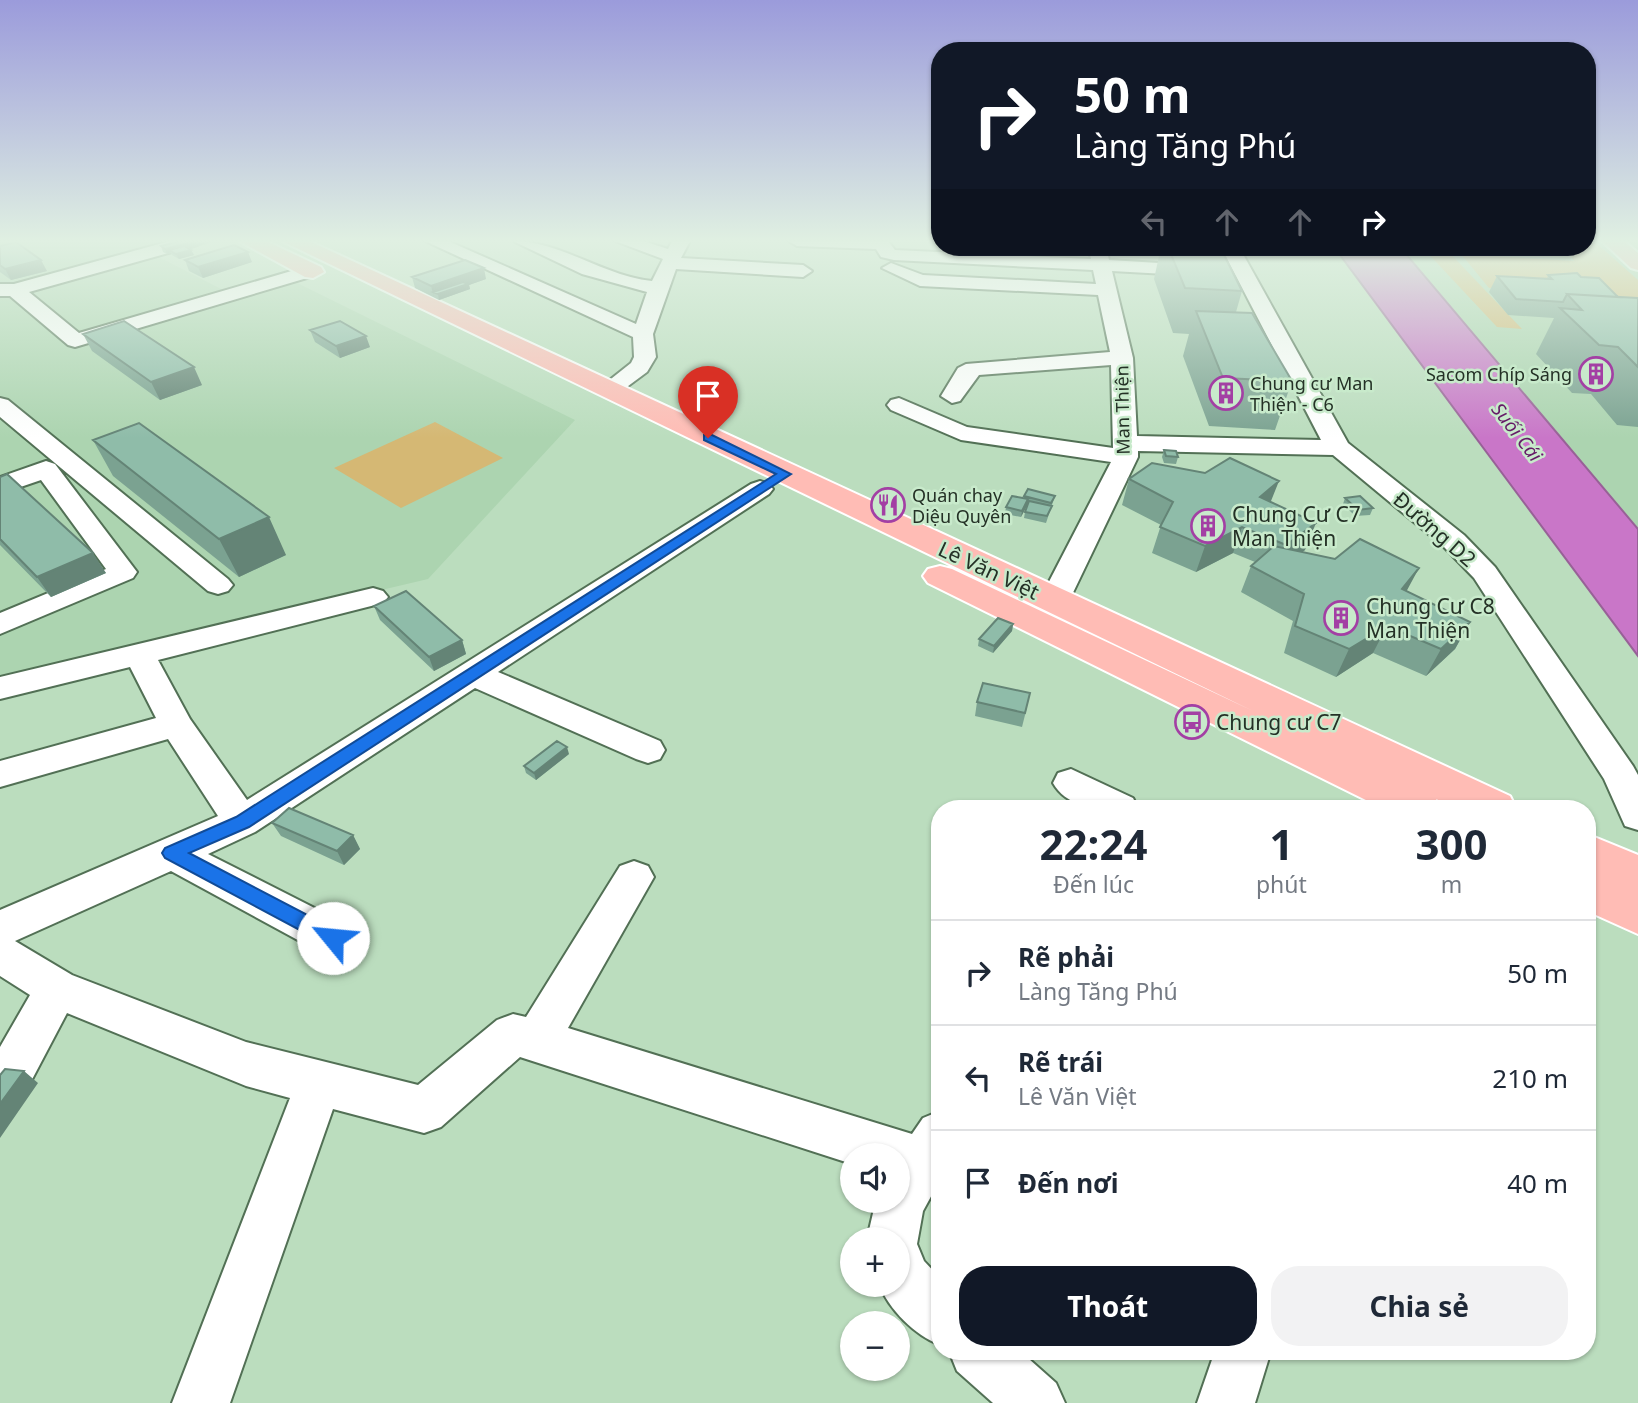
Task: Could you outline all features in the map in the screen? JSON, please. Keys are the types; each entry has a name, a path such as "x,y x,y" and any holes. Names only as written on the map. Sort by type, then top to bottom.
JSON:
{"main road":[{"name":"Lê Văn Việt","path":"389,306 773,481 1046,612 1405,800"},
{"name":"Lê Văn Việt","path":"430,306 608,390 773,481"},
{"name":"Lê Văn Việt","path":"1046,612 1477,800"},
{"path":"1596,856 1638,876"},
{"path":"1596,893 1638,914"}],"street":[{"path":"29,306 75,341 191,306"},
{"path":"581,306 643,334"},
{"path":"608,390 639,367 645,357 643,334 652,306"},
{"path":"1086,311 1098,306"},
{"name":"Man Thiện","path":"1046,612 1126,450 1122,358 1111,306"},
{"name":"Đường D2","path":"1262,306 1339,448 1454,541 1485,573 1620,775 1638,816"},
{"path":"952,396 966,373 974,369 1122,358"},
{"path":"0,405 218,585"},
{"path":"899,405 961,433 1126,450 1339,448"},
{"path":"0,486 46,469 124,572 0,624"},
{"path":"0,929 242,822 470,673 773,481"},
{"path":"0,688 373,597"},
{"path":"140,656 176,725 242,822"},
{"path":"470,673 648,750"},
{"path":"0,774 176,725"},
{"path":"1071,783 1104,800"},
{"path":"172,853 333,938"},
{"path":"537,1040 634,877"},
{"path":"0,954 57,989 246,1063 424,1110 513,1035 931,1149 901,1202 892,1227"},
{"path":"0,1092 57,989"},
{"path":"201,1403 319,1084"},
{"path":"910,1286 931,1308"},
{"path":"987,1360 1036,1403"},
{"path":"1226,1403 1240,1360"}],"shaded area":[{"path":"0,306 345,306 575,420 428,579 0,680"},
{"path":"1450,306 1638,306 1638,529"},
{"path":"1478,306 1501,306 1522,329 1497,327"},
{"path":"435,422 503,458 401,508 334,468"}],"water":[{"name":"Suối Cái","path":"1378,306 1450,306 1638,529 1638,656"}],"building":[{"path":"1579,306 1638,306 1638,367 1618,347 1599,345 1560,308 1582,310"},
{"path":"1196,311 1252,313 1292,381 1223,378"},
{"path":"124,321 194,367 151,382 83,334"},
{"path":"340,321 366,336 336,346 310,330"},
{"path":"139,423 269,517 219,539 93,440"},
{"path":"1164,450 1176,451 1178,457 1166,456"},
{"path":"1230,458 1279,481 1260,497 1316,523 1286,545 1242,527 1205,546 1160,527 1173,502 1129,479 1152,463 1205,473"},
{"path":"7,474 93,553 37,577 0,539 0,477"},
{"path":"1028,489 1055,496 1051,503 1024,496"},
{"path":"1012,496 1028,499 1022,511 1006,507"},
{"path":"1360,496 1373,508 1358,510 1345,498"},
{"path":"1029,501 1052,506 1047,516 1025,512"},
{"path":"1360,539 1419,568 1402,589 1470,622 1441,649 1387,626 1349,649 1295,626 1304,594 1251,566 1274,546 1335,559"},
{"path":"406,591 462,640 429,657 374,606"},
{"path":"998,618 1013,624 994,646 979,639"},
{"path":"983,683 1030,693 1025,713 977,702"},
{"path":"557,741 567,747 534,773 524,766"},
{"path":"289,808 353,835 337,851 272,823"},
{"path":"5,1069 24,1071 0,1104 0,1075"}],"place":[{"name":"Sacom Chíp Sáng","path":"1596,374"},
{"name":"Chung cư Man Thiện - C6","path":"1226,393"},
{"name":"Quán chay Diệu Quyên","path":"888,505"},
{"name":"Chung Cư C7 Man Thiện","path":"1208,526"},
{"name":"Chung Cư C8 Man Thiện","path":"1341,618"},
{"name":"Chung cư C7","path":"1192,722"}],"route":[{"path":"333,938 172,853 242,822 470,673 785,474 708,438"}]}
